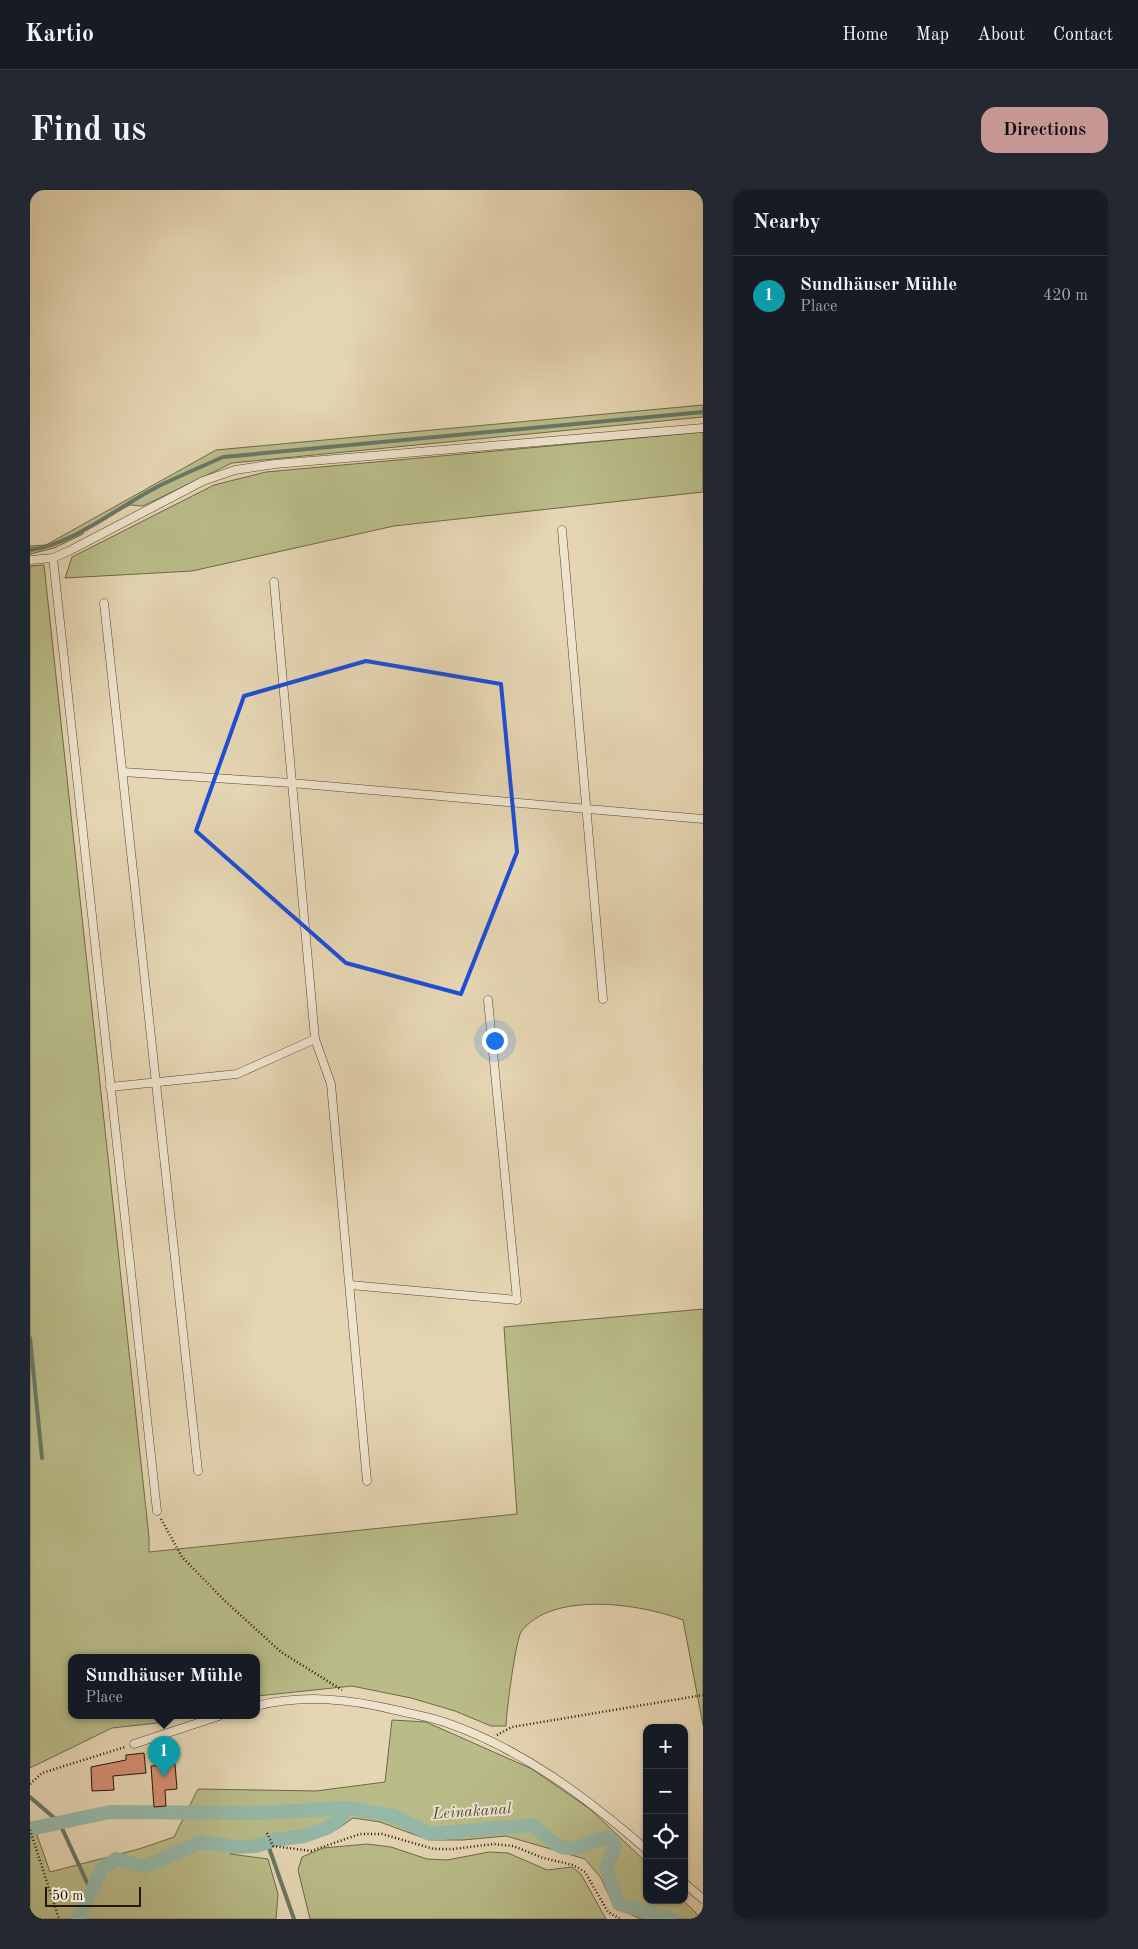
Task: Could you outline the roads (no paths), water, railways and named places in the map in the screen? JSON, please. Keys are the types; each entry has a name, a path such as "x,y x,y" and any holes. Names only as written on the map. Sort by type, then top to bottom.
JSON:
{"lane":[{"path":"30,560 53,558 203,481 235,470 275,464 703,428"},
{"path":"562,530 604,999"},
{"path":"53,558 157,1511"},
{"path":"274,582 315,1039 330,1084 367,1481"},
{"path":"104,603 198,1471"},
{"path":"123,772 291,783 703,818"},
{"path":"350,1286 517,1300 488,1000"},
{"path":"110,1087 237,1074 315,1039"},
{"path":"260,1705 315,1698 358,1701 446,1722 491,1742 566,1784 643,1847"},
{"path":"134,1744 210,1719"},
{"path":"688,1886 703,1899"}],"waterway":[{"path":"30,550 79,533 157,487 223,457 703,412"},
{"path":"30,1338 42,1458"},
{"path":"30,1797 59,1822 91,1891"},
{"path":"30,1829 110,1812 260,1813 348,1808"},
{"name":"Leinakanal","path":"78,1919 103,1867 116,1859 144,1867 201,1842 236,1847 256,1846 274,1840 304,1836 327,1828 337,1821 348,1808 394,1816 430,1834 533,1825 553,1842 565,1848 578,1847 596,1840 609,1838 615,1847 606,1868 619,1904 671,1919"},
{"path":"267,1842 294,1919"}],"place":[{"name":"Sundhäuser Mühle","path":"164,1777"}]}
